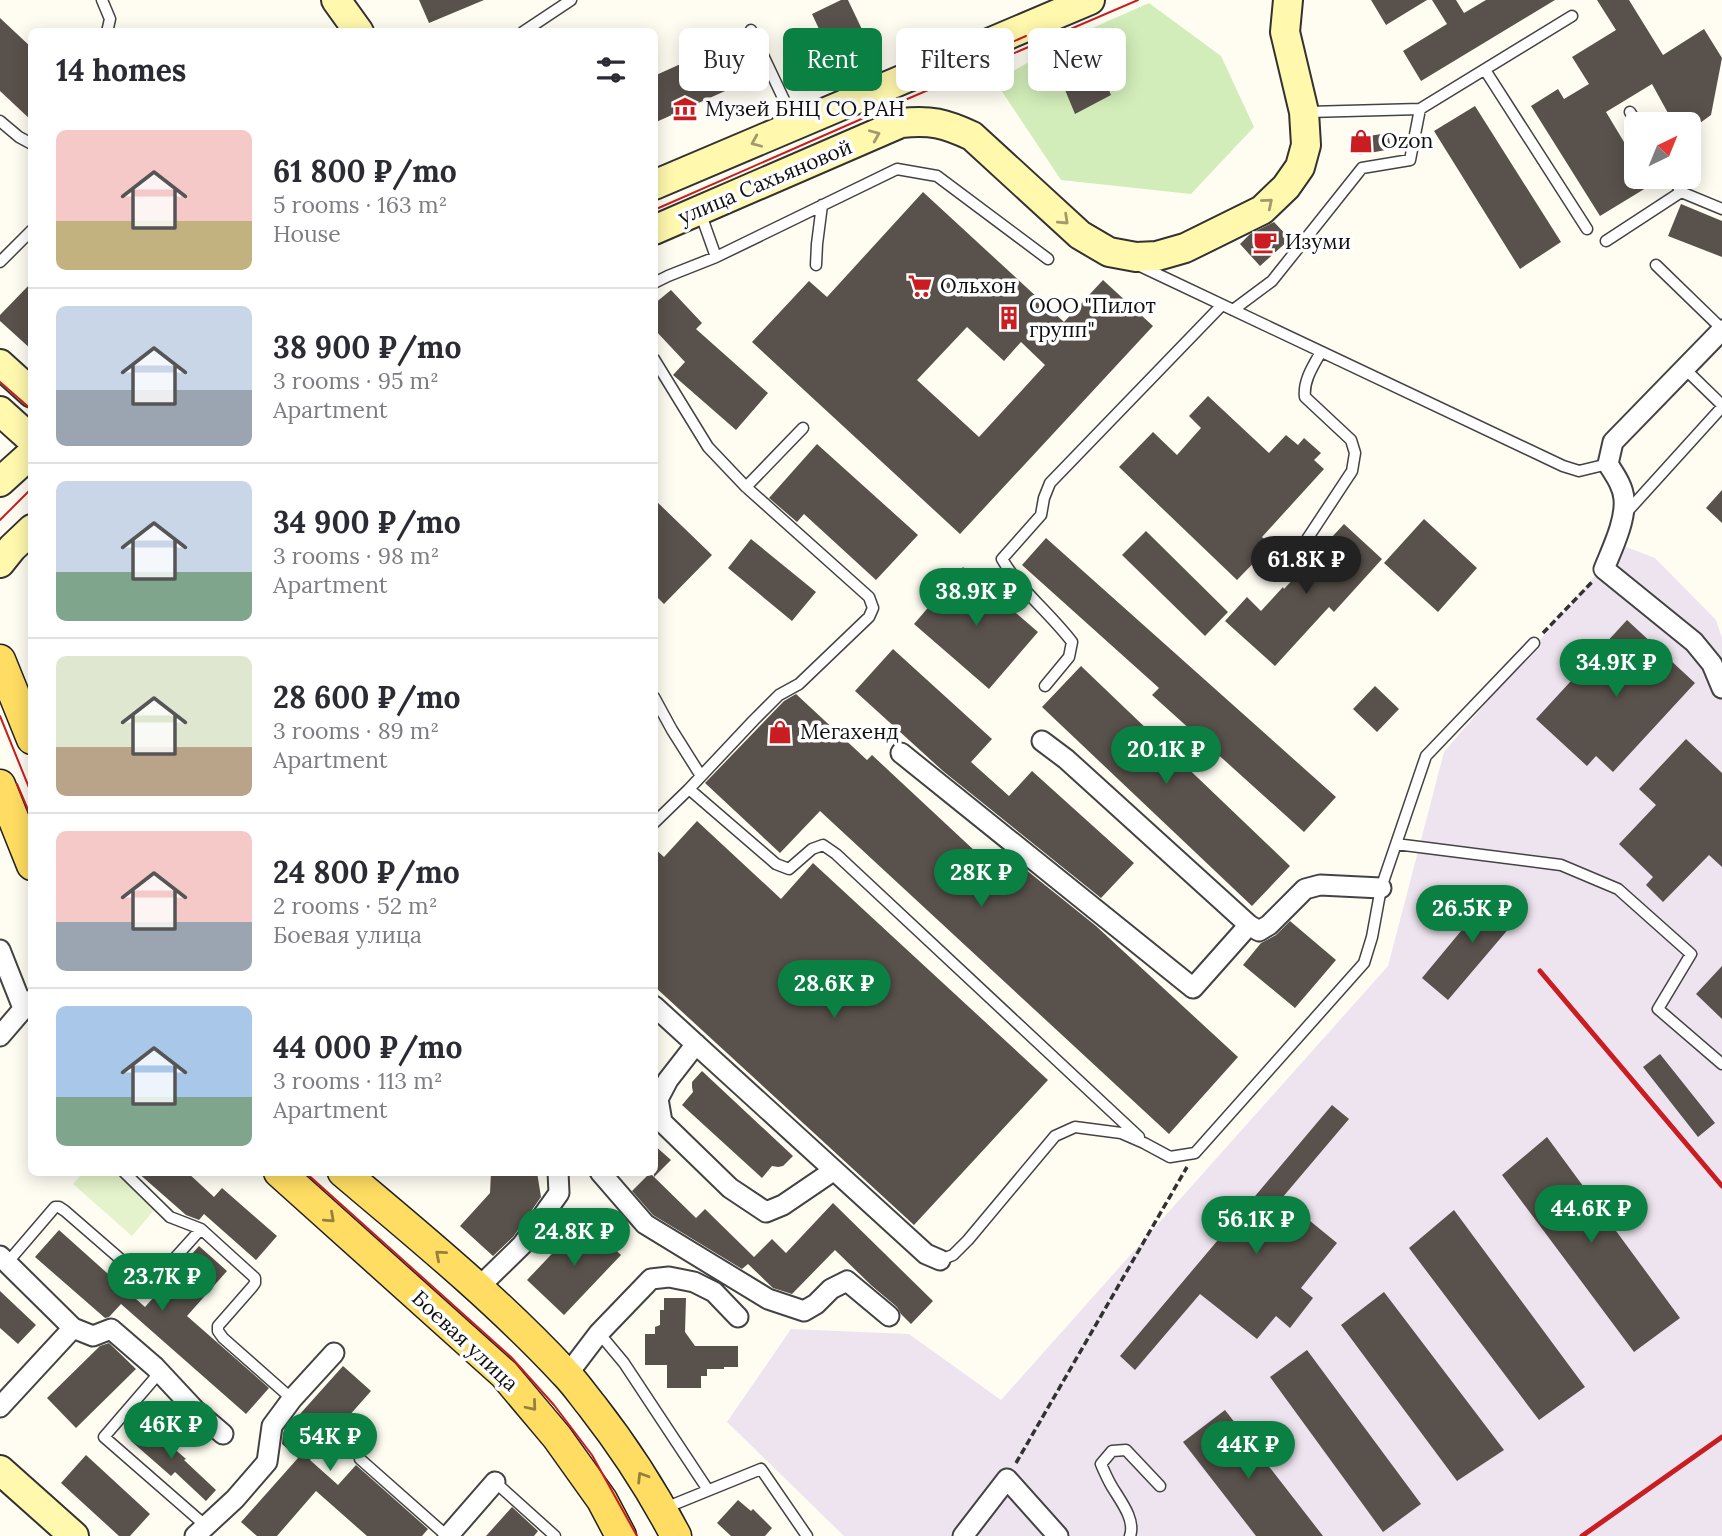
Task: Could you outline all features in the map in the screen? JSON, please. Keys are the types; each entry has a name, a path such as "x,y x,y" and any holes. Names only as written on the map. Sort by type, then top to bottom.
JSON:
{"main road":[{"name":"улица Сахьяновой","path":"658,183 1090,0"},
{"name":"улица Сахьяновой","path":"658,228 901,123 927,121 951,126 972,136 1080,235 1109,252 1136,257 1157,256 1185,248 1262,210 1286,187 1300,167 1306,145 1304,112 1285,32 1288,0"},
{"path":"341,1 357,28"},
{"path":"0,364 28,389"},
{"path":"0,411 28,436"},
{"path":"0,482 28,457"},
{"path":"0,564 28,533"},
{"path":"0,660 28,729"},
{"path":"0,785 28,855"},
{"name":"Боевая улица","path":"283,1176 504,1374 557,1437 602,1500 621,1536"},
{"path":"348,1176 478,1289 567,1375 617,1438 676,1536"},
{"path":"1,1474 74,1536"}],"street":[{"path":"1722,330 1613,442 1608,464 1620,485 1624,500 1621,525 1604,569 1694,642 1712,664 1722,688"},
{"path":"1042,741 1066,759 1249,926 1259,931 1269,925 1305,888 1320,885 1381,888"},
{"path":"901,753 1193,988 1249,926"},
{"path":"0,950 27,1004 0,1036"},
{"path":"658,1010 926,1254 940,1260"},
{"path":"696,1044 668,1080 659,1099 662,1122 730,1188 766,1212 783,1205 833,1171"},
{"path":"478,1289 522,1245 559,1193 558,1176"},
{"path":"603,1176 645,1224 768,1299 804,1311 817,1304 831,1289 847,1281 890,1316"},
{"path":"4,1260 73,1328 93,1336 111,1329 160,1372 196,1411 223,1434"},
{"path":"567,1375 598,1333 651,1279 669,1277 694,1282 714,1292 738,1317"},
{"path":"0,1407 73,1328"},
{"path":"206,1532 267,1462 272,1426 292,1399 334,1353"},
{"path":"963,1536 1007,1479 1058,1536"},
{"path":"447,1536 495,1482"}],"lane":[{"path":"103,0 110,19 108,28"},
{"path":"529,28 571,0"},
{"path":"1304,112 1420,109 1572,16"},
{"path":"769,68 796,125"},
{"path":"1485,70 1587,229"},
{"path":"1233,310 1272,281 1362,168 1410,159 1420,109"},
{"path":"0,121 28,142"},
{"path":"658,281 716,257 897,169 937,176 1048,259"},
{"path":"1679,189 1722,209"},
{"path":"1606,241 1681,192"},
{"path":"816,265 822,205"},
{"path":"699,210 716,257"},
{"path":"0,262 28,234"},
{"path":"1109,252 1563,466 1579,471 1608,464"},
{"path":"1656,265 1722,330"},
{"path":"1045,686 1069,657 1072,642 1009,571 1002,559 1041,515 1050,483 1222,305"},
{"path":"1290,565 1352,471 1354,462 1355,453 1351,440 1305,397 1304,388 1321,352"},
{"path":"658,366 708,447 746,487 869,597 873,608 869,617 799,684 779,695 658,819"},
{"path":"1622,518 1722,406 1684,368"},
{"path":"746,487 803,428"},
{"path":"940,1260 953,1255 968,1240 1055,1136 1075,1127 1121,1133 1170,1157 1195,1153 1364,963 1381,888 1426,756 1534,643"},
{"path":"658,704 701,776"},
{"path":"689,789 776,864 789,869 812,849 823,845 836,854 1144,1143"},
{"path":"1396,844 1561,865 1618,889 1691,954 1658,1009 1722,1064"},
{"path":"128,1176 170,1217 201,1229 255,1278 253,1286 218,1326 218,1331 292,1399"},
{"path":"4,1260 59,1207 148,1283 152,1283 201,1229"},
{"path":"598,1333 624,1363 708,1490"},
{"path":"160,1372 104,1437 206,1532"},
{"path":"1130,1536 1133,1528 1101,1464 1112,1451 1126,1450 1160,1486"},
{"path":"360,1459 447,1536"},
{"path":"662,1509 761,1469 807,1536"},
{"path":"495,1482 555,1536"}],"path":[{"path":"1534,643 1604,569"},
{"path":"1007,1479 1195,1153"}],"shaded area":[{"path":"1621,545 1655,558 1716,620 1722,638 1722,1536 844,1536 727,1422 791,1329 909,1334 1001,1400 1388,966 1444,752"}],"green space":[{"path":"1149,3 1221,56 1254,127 1191,194 1061,180 1002,91 1014,91 1014,70 1028,63 1028,91 1126,91 1126,28 1092,28"},
{"path":"80,1176 119,1176 156,1208 132,1236 73,1184"}],"building":[{"path":"419,0 484,0 429,23"},
{"path":"841,0 848,0 861,28 819,28 812,14"},
{"path":"1371,0 1427,0 1386,25"},
{"path":"1432,0 1456,0 1464,13 1486,0 1555,0 1421,81 1403,51 1447,24"},
{"path":"1597,0 1629,0 1663,55 1704,29 1722,58 1711,115 1701,122 1701,112 1667,112 1652,84 1606,112 1624,142 1624,189 1644,189 1600,216 1531,106 1558,89 1564,99 1589,84 1572,57 1616,30"},
{"path":"0,18 28,44 28,117 0,91"},
{"path":"679,65 679,91 725,91 658,121 658,74"},
{"path":"1065,91 1109,91 1111,95 1075,114"},
{"path":"1475,106 1561,242 1520,269 1434,131"},
{"path":"1388,133 1391,149 1359,155 1356,138"},
{"path":"923,192 1064,322 1103,280 1153,326 960,534 752,342 809,281 827,297","holes":["967,327 1004,361 1021,342 1045,365 979,437 917,380"]},
{"path":"1681,204 1722,221 1722,257 1668,236"},
{"name":"Изуми","path":"1274,222 1290,239 1260,266 1240,244 1250,234"},
{"path":"28,286 28,346 0,321 0,315"},
{"path":"671,290 702,323 696,329 768,393 736,430 673,375 685,362 658,333 658,301"},
{"path":"1208,396 1269,453 1286,435 1298,445 1304,438 1321,453 1314,460 1324,469 1262,537 1271,545 1237,580 1119,467 1153,432 1177,455 1201,428 1189,416"},
{"path":"817,444 918,535 876,580 804,514 797,522 769,498"},
{"path":"1722,490 1722,523 1706,508"},
{"path":"658,503 712,555 664,604 658,598"},
{"path":"1424,519 1477,568 1438,612 1384,563"},
{"path":"1344,524 1382,559 1334,612 1329,607 1275,666 1225,621 1247,597 1261,611"},
{"path":"1146,531 1228,612 1205,636 1122,555"},
{"path":"1046,538 1336,797 1304,832 1152,695 1159,688 1022,565"},
{"path":"751,539 816,592 792,621 728,568"},
{"path":"963,567 1038,632 989,689 914,624"},
{"path":"1627,620 1695,683 1613,772 1596,756 1587,766 1536,719"},
{"path":"893,649 992,739 971,762 1009,796 1032,771 1134,863 1101,898 943,771 855,691"},
{"path":"1081,666 1290,866 1252,906 1042,707"},
{"path":"1375,686 1399,709 1377,732 1353,709"},
{"path":"796,694 867,760 872,755 1006,880 1020,865 1096,926 1238,1057 1169,1134 820,811 780,853 705,783 784,701"},
{"path":"1686,739 1722,773 1722,867 1709,855 1663,902 1646,885 1653,877 1619,844 1656,805 1639,789"},
{"path":"697,821 781,899 813,863 1048,1080 914,1225 658,990 658,852 664,857"},
{"path":"1495,890 1522,913 1448,1000 1422,978"},
{"path":"1290,921 1336,960 1295,1008 1243,965 1261,943 1276,935"},
{"path":"1722,966 1722,1019 1696,994"},
{"path":"1660,1054 1715,1123 1698,1137 1643,1067"},
{"path":"702,1071 793,1156 783,1166 772,1166 762,1178 682,1105 693,1092 692,1082"},
{"path":"1332,1105 1349,1119 1282,1198 1337,1243 1301,1288 1313,1298 1290,1328 1276,1316 1257,1339 1200,1294 1135,1370 1120,1356"},
{"path":"1547,1137 1680,1318 1634,1352 1502,1175"},
{"path":"658,1149 671,1160 658,1173"},
{"path":"142,1176 191,1176 214,1197 222,1188 277,1236 256,1260 204,1214 199,1220 186,1215"},
{"path":"491,1176 538,1176 541,1197 513,1237 493,1256 460,1226 490,1193"},
{"path":"647,1176 653,1176 696,1218 705,1209 754,1257 772,1239 786,1253 833,1203 933,1301 911,1324 897,1307 835,1250 792,1294 773,1288 748,1264 742,1269 653,1215 632,1191"},
{"path":"1454,1210 1585,1387 1539,1420 1409,1248"},
{"path":"584,1220 621,1255 564,1315 527,1280"},
{"path":"59,1230 145,1307 199,1246 227,1271 187,1316 269,1388 246,1414 121,1304 105,1318 35,1257"},
{"path":"0,1291 36,1325 18,1344 0,1328"},
{"path":"1384,1292 1504,1450 1457,1481 1341,1325"},
{"path":"664,1298 686,1298 685,1332 695,1346 738,1346 738,1367 707,1369 707,1376 701,1376 701,1388 667,1388 667,1365 645,1365 645,1334 655,1334 655,1327 660,1325 660,1310 664,1310"},
{"path":"109,1343 136,1369 76,1428 47,1398 100,1346"},
{"path":"1307,1350 1421,1504 1383,1532 1270,1377"},
{"path":"343,1366 371,1391 310,1460 338,1485 356,1465 428,1529 422,1536 367,1536 316,1491 277,1536 257,1536 241,1522 298,1458 282,1444 283,1433"},
{"path":"1225,1410 1323,1536 1256,1536 1183,1442"},
{"path":"146,1424 216,1490 206,1501 175,1472 171,1476 131,1441"},
{"path":"86,1455 150,1514 130,1536 119,1536 61,1483"},
{"path":"738,1500 751,1511 753,1509 772,1528 765,1536 731,1536 717,1523"},
{"path":"512,1507 538,1531 534,1536 486,1536"}],"tram line":[{"path":"658,208 1138,0"},
{"path":"1014,41 1026,36"},
{"path":"0,382 28,406"},
{"path":"0,520 28,492"},
{"path":"0,716 28,785"},
{"path":"17,784 28,810"},
{"path":"309,1176 511,1357 554,1405 592,1455 637,1536"}],"railway":[{"path":"1540,971 1722,1186"},
{"path":"1582,1536 1722,1437"}],"place":[{"name":"Музей БНЦ СО РАН","path":"685,109"},
{"name":"Ozon","path":"1361,141"},
{"name":"Изуми","path":"1265,242"},
{"name":"Ольхон","path":"920,286"},
{"name":"ООО \"Пилот групп\"","path":"1009,318"},
{"name":"Мегахенд","path":"780,732"}]}
